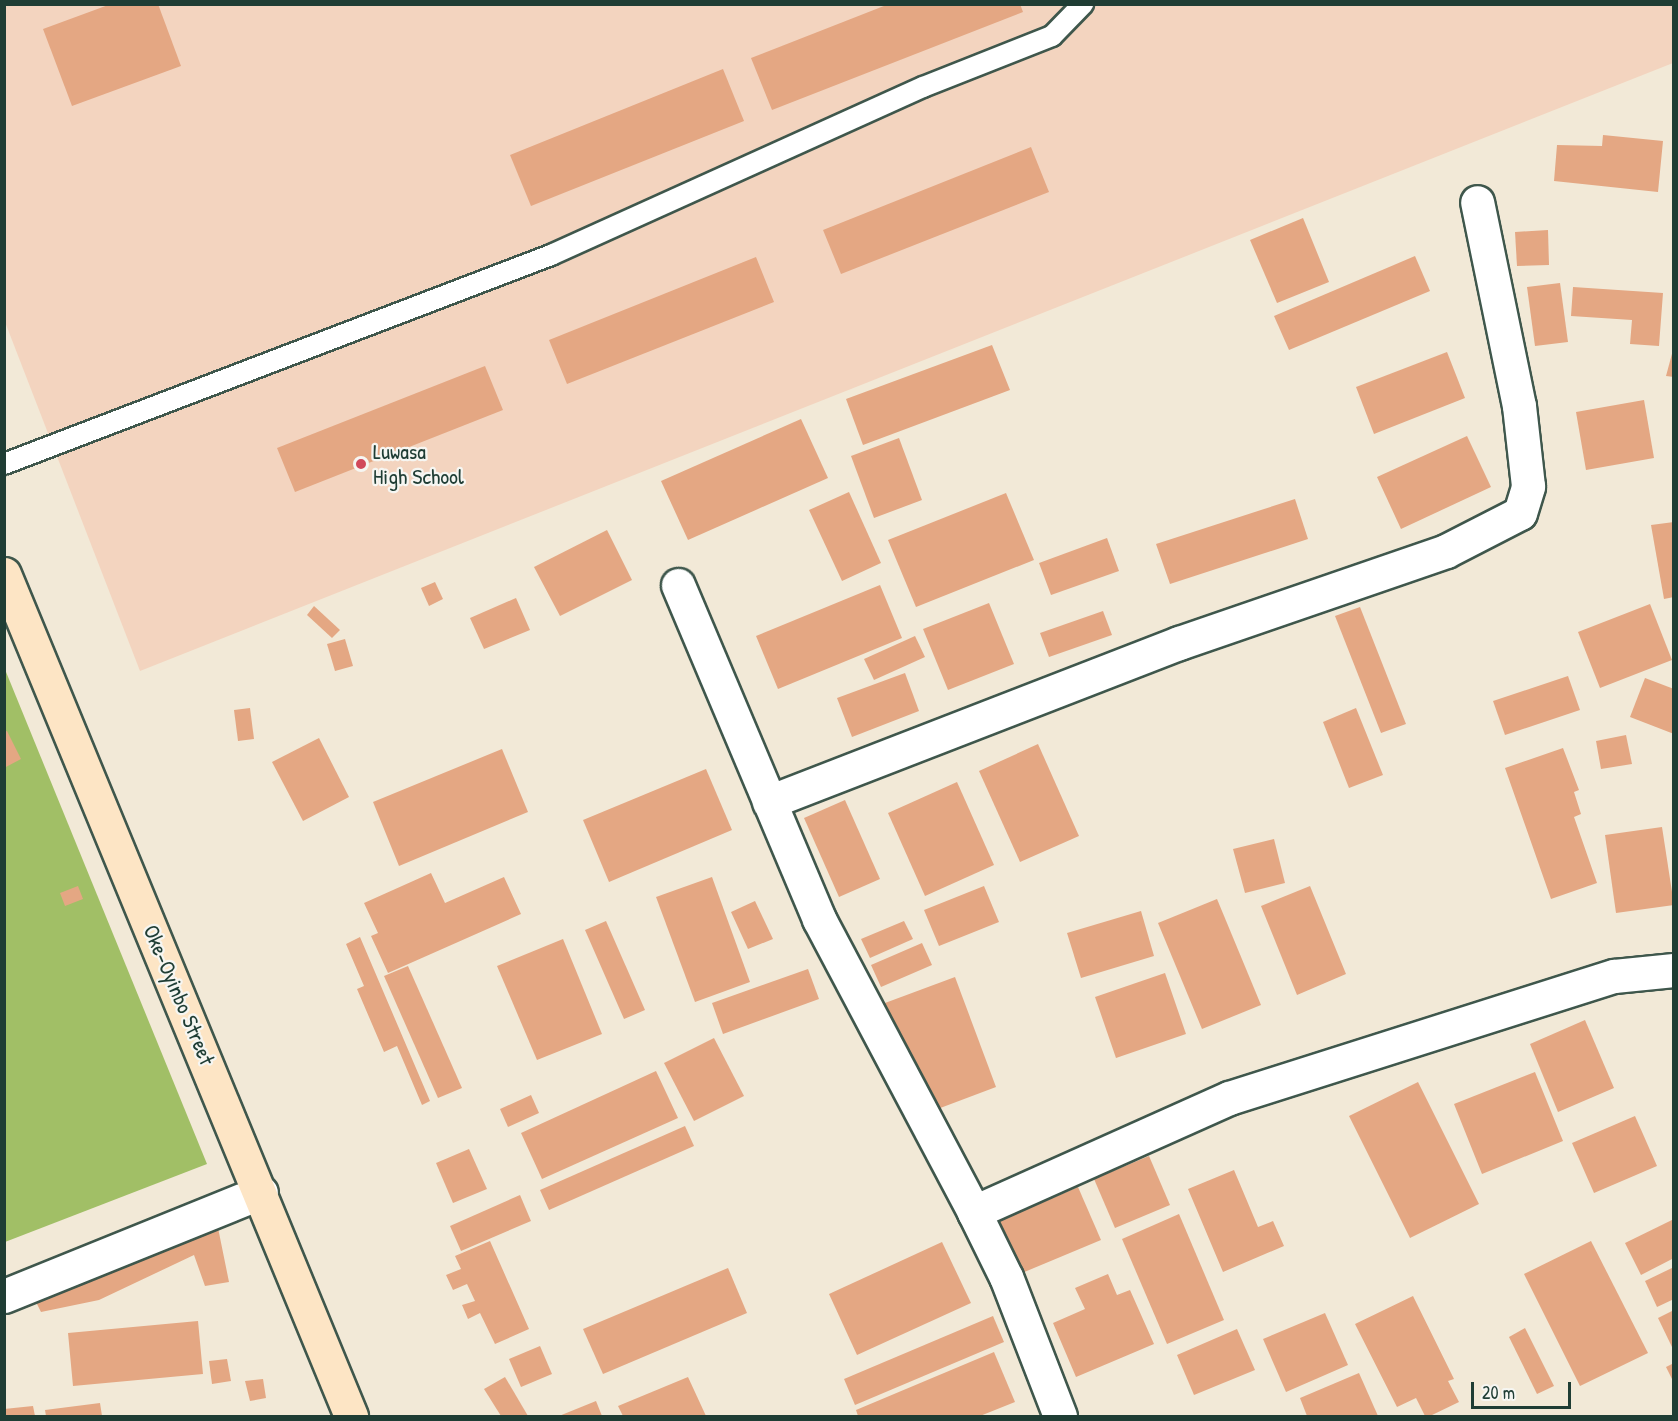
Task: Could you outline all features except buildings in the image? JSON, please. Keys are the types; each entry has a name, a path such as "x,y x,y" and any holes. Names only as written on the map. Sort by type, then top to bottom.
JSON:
{"main road":[{"name":"Oke-Oyinbo Street","path":"4,574 261,1192 351,1416"}],"street":[{"path":"770,802 1179,643 1446,551 1520,513 1528,486 1520,406 1477,202"},
{"path":"678,585 819,919 1006,1277 1060,1416"},
{"path":"974,1212 1229,1098 1614,976 1674,969"},
{"path":"4,1296 261,1192"}],"lane":[{"path":"4,464 551,255 923,87 1052,36 1083,4"}],"shaded area":[{"name":"Luwasa High School","path":"5,5 1673,5 1673,63 140,671 5,322"}],"green space":[{"path":"4,667 207,1164 5,1242 4,1242"}],"place":[{"name":"Luwasa High School","path":"361,464"}]}
